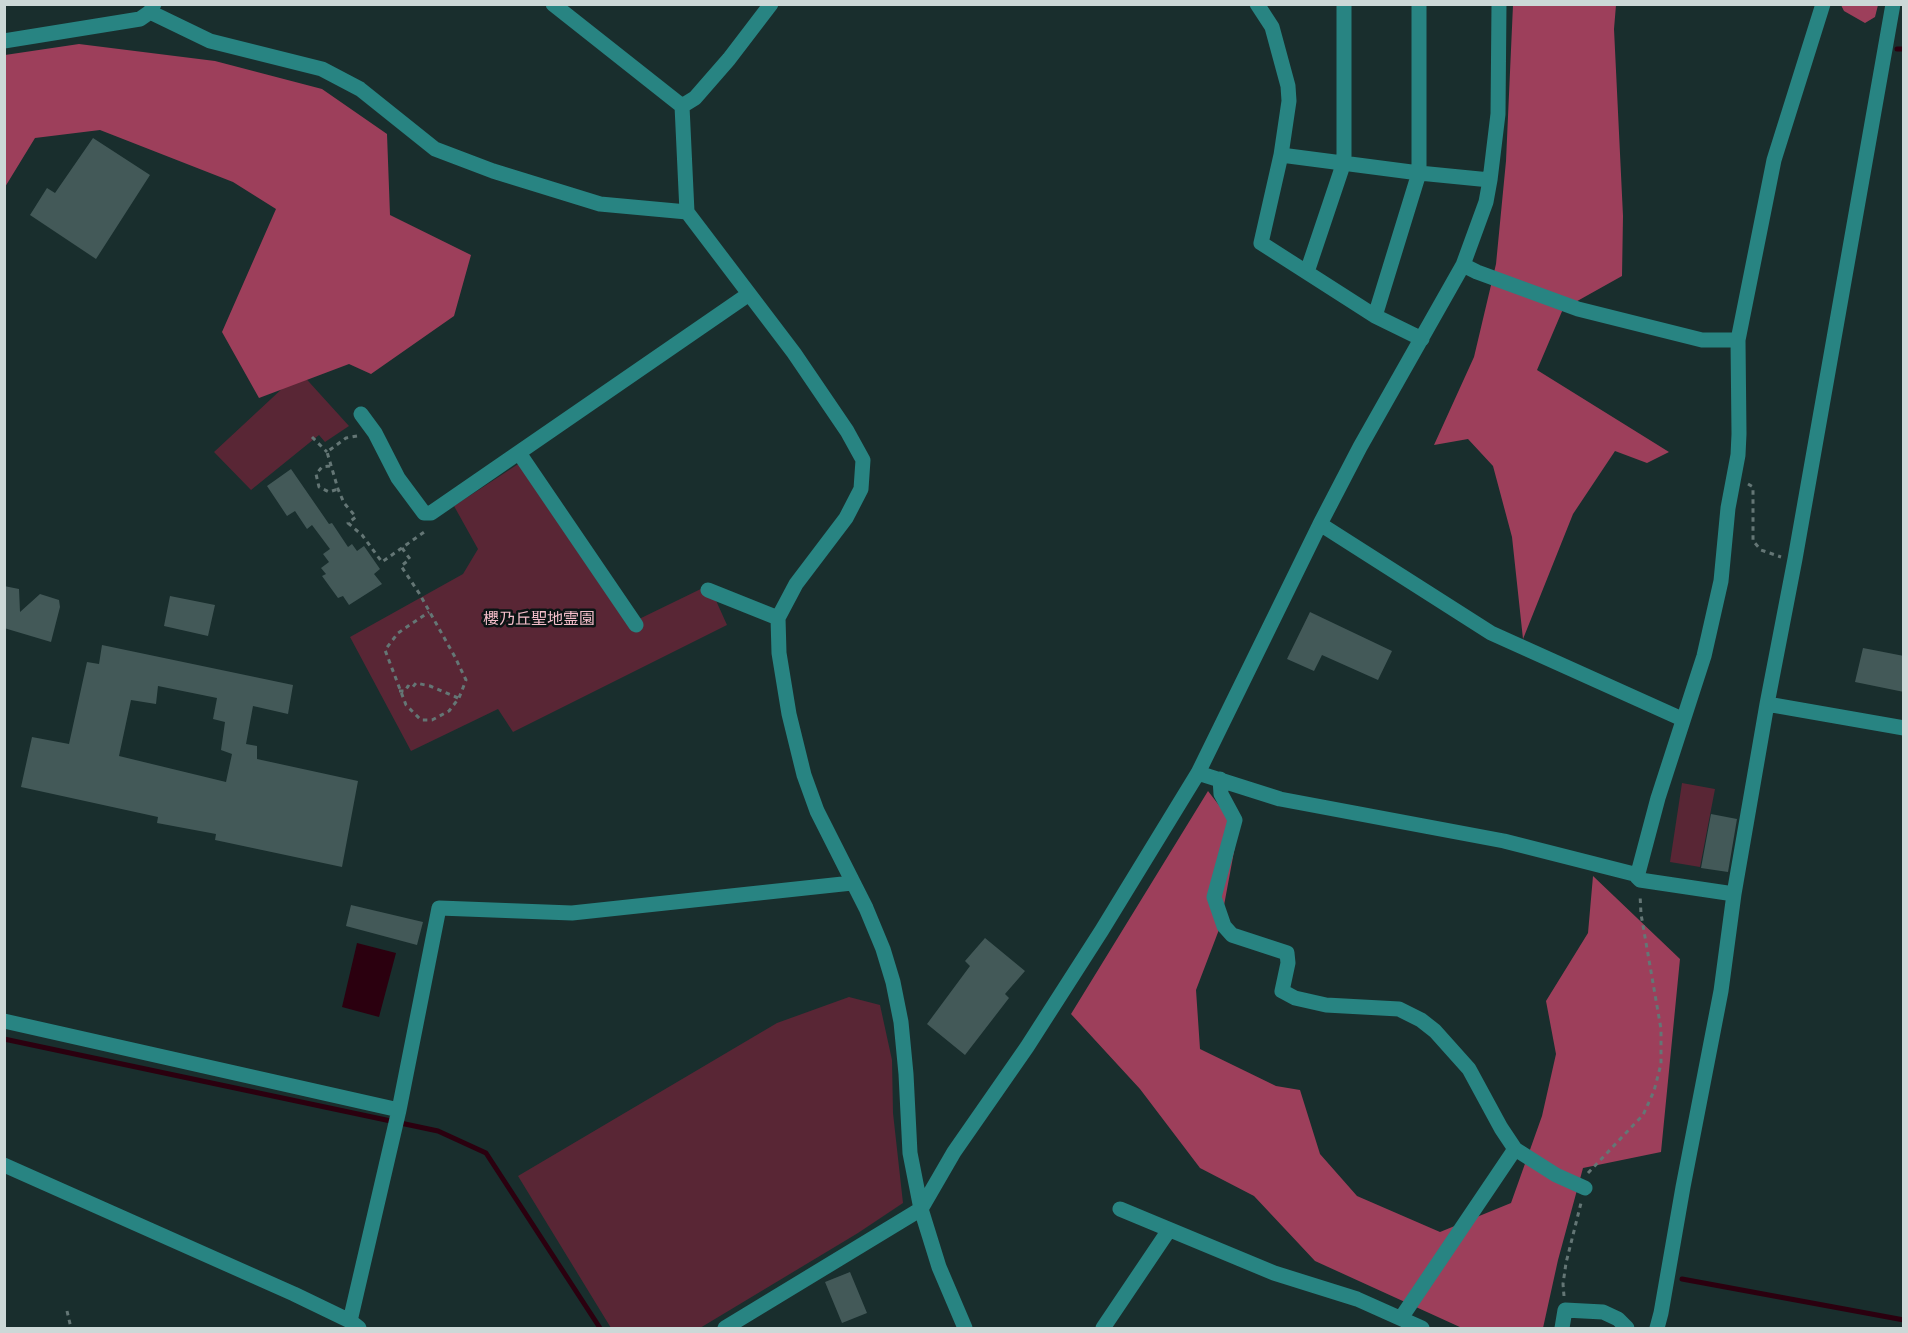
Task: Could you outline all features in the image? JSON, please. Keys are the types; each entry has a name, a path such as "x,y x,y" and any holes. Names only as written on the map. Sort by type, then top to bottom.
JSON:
{"street":[{"path":"553,4 682,106 687,212 794,353 847,431 863,460 861,489 846,518 796,584 778,618 779,653 789,714 804,775 817,811 866,908 883,949 893,982 901,1022 910,1154 921,1209 939,1267 965,1329"},
{"path":"682,106 695,98 702,90 771,4"},
{"path":"1257,4 1272,27 1288,86 1289,101 1281,155 1261,243 1375,316 1422,339"},
{"path":"1307,273 1344,162 1344,4"},
{"path":"1375,316 1419,173 1419,4"},
{"path":"725,1329 921,1209 954,1152 1027,1047 1096,940 1198,773 1360,447 1463,265 1486,202 1490,180 1498,114 1499,4"},
{"path":"1639,878 1658,798 1704,656 1721,581 1728,508 1738,455 1738,340 1774,160 1823,4"},
{"path":"1656,1329 1661,1313 1721,991 1734,894 1767,704 1893,4"},
{"path":"4,41 140,19 152,8 210,41 322,69 360,89 435,149 493,171 600,204 687,212"},
{"path":"1281,155 1490,180"},
{"path":"1463,265 1578,309 1702,340 1738,340"},
{"path":"361,414 375,434 398,478 424,513 437,510 749,294"},
{"path":"519,453 636,625"},
{"path":"1320,524 1491,633 1682,719"},
{"path":"708,590 778,618"},
{"path":"1767,704 1904,728"},
{"path":"1198,773 1280,799 1504,841 1639,878 1734,894"},
{"path":"1220,779 1221,794 1235,820 1214,897 1224,926 1232,935 1287,953 1288,963 1282,991 1295,998 1326,1005 1399,1009 1421,1020 1435,1031 1469,1069 1515,1149 1556,1175 1585,1188"},
{"path":"4,1165 168,1237 355,1325 439,908 572,913 852,883"},
{"path":"4,1021 398,1114"},
{"path":"1401,1318 1515,1149"},
{"path":"1120,1209 1274,1273 1357,1299 1422,1329"},
{"path":"1103,1329 1169,1230"},
{"path":"1563,1329 1565,1310 1603,1312 1618,1319 1627,1329"}],"path":[{"path":"327,452 346,438 375,434"},
{"path":"312,437 327,452 344,503 356,517 348,523 362,535 382,562"},
{"path":"330,466 322,466 315,474 319,487 329,492 338,489"},
{"path":"1752,496 1753,541 1761,550 1772,555 1794,559"},
{"path":"378,565 436,524 437,510"},
{"path":"402,548 410,559 401,566 429,612 455,657 466,680 459,698 449,711 432,720 420,720 406,705 385,650 398,633 429,612"},
{"path":"399,691 405,691 408,686 412,688 416,683 459,698"},
{"path":"1565,1310 1563,1284 1588,1173 1643,1115 1654,1091 1661,1064 1661,1029 1641,914 1639,878"},
{"path":"67,1311 71,1329"}],"green space":[{"path":"300,372 349,426 325,442 319,435 251,490 214,452"},
{"name":"櫻乃丘聖地霊園","path":"529,457 637,620 709,585 727,625 513,732 498,709 411,751 350,637 463,574 478,549 454,506"},
{"path":"1682,783 1715,789 1700,867 1670,862"},
{"path":"849,997 880,1005 892,1060 893,1113 903,1203 858,1233 700,1328 611,1328 518,1176 777,1023"}],"shaded area":[{"path":"1513,5 1616,5 1614,29 1623,216 1622,276 1563,309 1537,370 1669,452 1647,463 1615,451 1573,514 1523,639 1512,537 1493,466 1468,439 1434,445 1474,357 1496,264 1506,161"},
{"path":"1841,5 1878,5 1875,17 1865,23 1844,11"},
{"path":"79,44 215,61 322,89 387,134 390,215 471,255 454,316 371,374 349,364 259,398 222,332 276,209 233,182 100,130 35,138 5,187 5,55"},
{"path":"1208,791 1238,830 1220,927 1196,990 1200,1049 1276,1086 1300,1090 1320,1154 1357,1196 1440,1232 1511,1203 1542,1116 1556,1054 1546,1001 1588,933 1593,876 1680,959 1661,1152 1583,1168 1558,1260 1543,1328 1462,1328 1315,1261 1254,1196 1200,1168 1140,1089 1071,1014"},
{"path":"357,943 396,953 379,1017 342,1007"}],"building":[{"path":"93,138 150,175 96,259 30,215 47,188 55,193"},
{"path":"291,469 348,547 352,544 357,551 364,546 380,569 374,574 382,584 349,605 343,596 338,598 322,576 326,574 321,568 329,562 323,554 330,549 312,525 307,529 295,511 287,516 267,486"},
{"path":"4,586 19,589 20,612 40,594 59,600 60,607 51,642 4,628"},
{"path":"170,596 215,605 208,636 164,626"},
{"path":"1310,612 1392,651 1378,680 1322,655 1314,671 1287,659"},
{"path":"102,645 293,685 288,714 253,706 246,744 257,746 257,759 358,781 342,867 215,840 216,834 157,823 158,817 21,787 32,737 69,744 87,662 99,664","holes":["158,686 217,698 213,719 225,722 221,750 232,754 226,782 119,756 131,700 156,704"]},
{"path":"1863,648 1904,656 1904,692 1855,682"},
{"path":"1711,814 1737,819 1728,872 1701,868"},
{"path":"351,905 423,922 417,945 346,926"},
{"path":"985,938 1025,971 1005,994 1009,998 965,1055 927,1024 970,966 965,961"},
{"path":"850,1272 867,1313 842,1323 825,1282"}],"waterway":[{"path":"1897,49 1904,49"},
{"path":"4,1039 438,1131 486,1153 600,1328"},
{"path":"1682,1279 1904,1320"}]}
